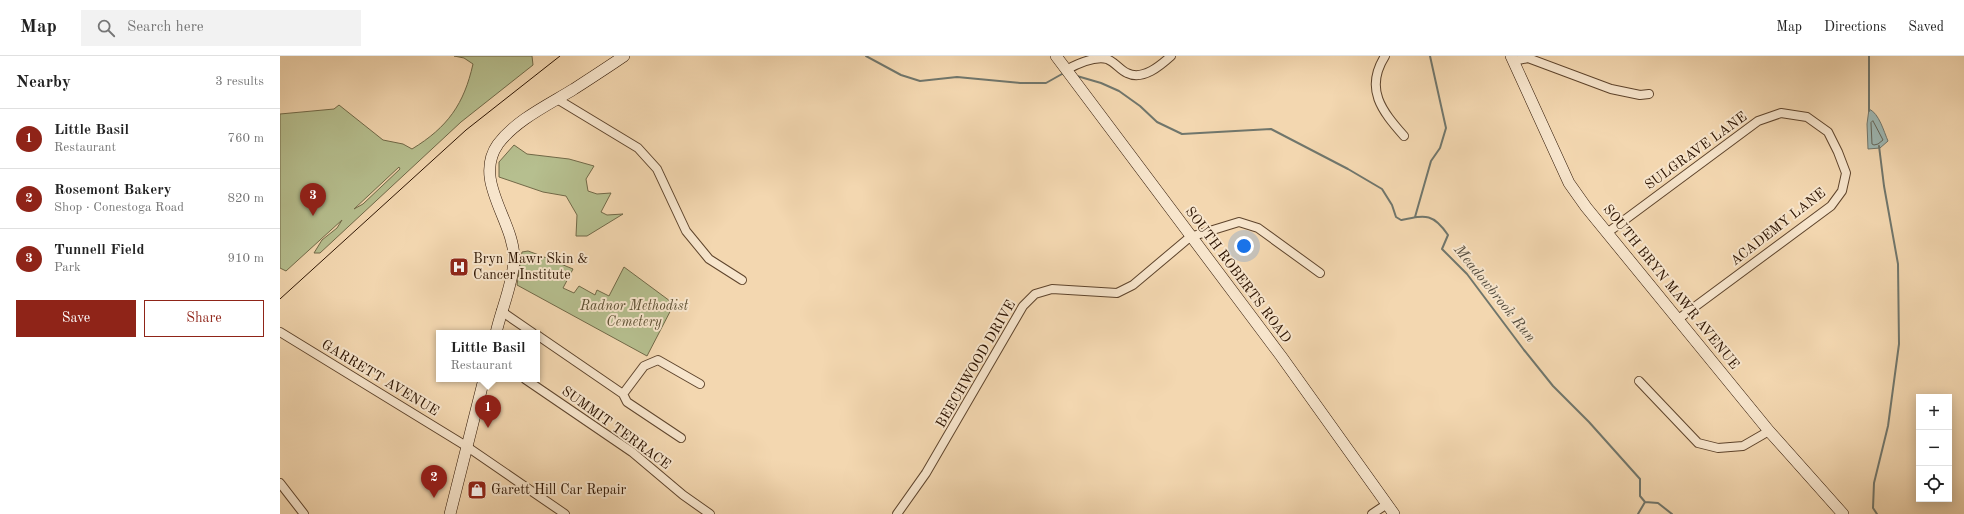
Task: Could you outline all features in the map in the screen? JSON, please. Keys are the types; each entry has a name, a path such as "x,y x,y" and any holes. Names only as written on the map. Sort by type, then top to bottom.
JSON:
{"main road":[{"path":"497,330 512,272 513,247 490,179 490,163 498,145 506,135 517,126 624,56"},
{"name":"SOUTH ROBERTS ROAD","path":"1056,56 1190,237 1281,356 1394,514"},
{"name":"SOUTH BRYN MAWR AVENUE","path":"1512,59 1569,183 1677,320 1769,431 1843,514"},
{"path":"450,514 483,382"}],"street":[{"path":"1066,70 1086,60 1106,58 1128,74 1140,74 1156,70 1171,56"},
{"path":"1385,56 1379,65 1375,84 1377,100 1404,136"},
{"path":"1512,59 1528,58 1611,89 1640,96 1649,94"},
{"path":"557,99 638,148 657,168 686,231 709,258 742,280"},
{"name":"SULGRAVE LANE","path":"1607,233 1758,121 1781,113 1807,118 1828,132"},
{"name":"ACADEMY LANE","path":"1677,320 1831,206 1842,191 1846,173 1828,132"},
{"path":"1190,237 1239,222 1258,228 1320,273"},
{"name":"BEECHWOOD DRIVE","path":"897,514 930,467 1023,306 1035,294 1052,289 1117,292 1133,285 1190,237"},
{"path":"501,311 530,330"},
{"name":"GARRETT AVENUE","path":"280,332 466,446 565,514"},
{"path":"540,337 623,394 627,402 682,438"},
{"path":"623,394 644,366 658,360 700,384"},
{"path":"1640,381 1698,443 1718,448 1743,446 1769,431"},
{"name":"SUMMIT TERRACE","path":"529,382 632,452 683,495 710,514"},
{"path":"280,483 304,514"},
{"path":"1372,514 1387,504"}],"green space":[{"path":"454,56 532,56 533,65 461,122 320,253 314,253 322,240 337,228 342,220 286,271 280,268 280,114 334,109 339,105 383,140 403,144 412,149 425,141 445,123 459,103 465,91 473,64 464,58","holes":["399,167 400,169 363,204 354,209"]},
{"path":"514,145 527,154 569,159 594,166 586,179 588,191 597,194 611,193 601,212 607,215 623,214 587,236 576,236 577,215 566,196 543,192 499,177 499,162"},
{"name":"Radnor Methodist Cemetery","path":"528,251 573,269 563,288 574,293 579,286 595,295 597,290 609,296 624,267 674,304 647,356 517,285 522,252"}],"water":[{"path":"1869,109 1876,114 1888,141 1880,148 1868,149 1867,124"}],"waterway":[{"path":"866,56 901,75 920,81 957,77 1020,83 1046,83 1062,74"},
{"name":"Meadowbrook Run","path":"1415,217 1431,161 1440,148 1446,128 1430,56"},
{"path":"1869,56 1869,111"},
{"name":"Meadowbrook Run","path":"1077,76 1101,83 1119,91 1140,106 1157,122 1182,134 1271,129 1348,169 1382,189 1392,205 1396,217 1401,220 1417,217 1428,217 1433,219 1448,235 1442,249 1467,274 1553,386 1589,422 1640,479 1640,496 1645,502 1658,503 1672,514"},
{"path":"1877,514 1873,508 1874,483 1888,426 1899,344 1898,264 1884,186 1879,146"},
{"path":"1638,514 1645,502"}],"tram line":[{"path":"280,299 466,130 560,56"}],"place":[{"name":"Tunnell Field","path":"313,216"},
{"name":"Bryn Mawr Skin & Cancer Institute","path":"459,267"},
{"name":"Little Basil","path":"488,428"},
{"name":"Garett Hill Car Repair","path":"477,490"},
{"name":"Rosemont Bakery","path":"434,498"}]}
